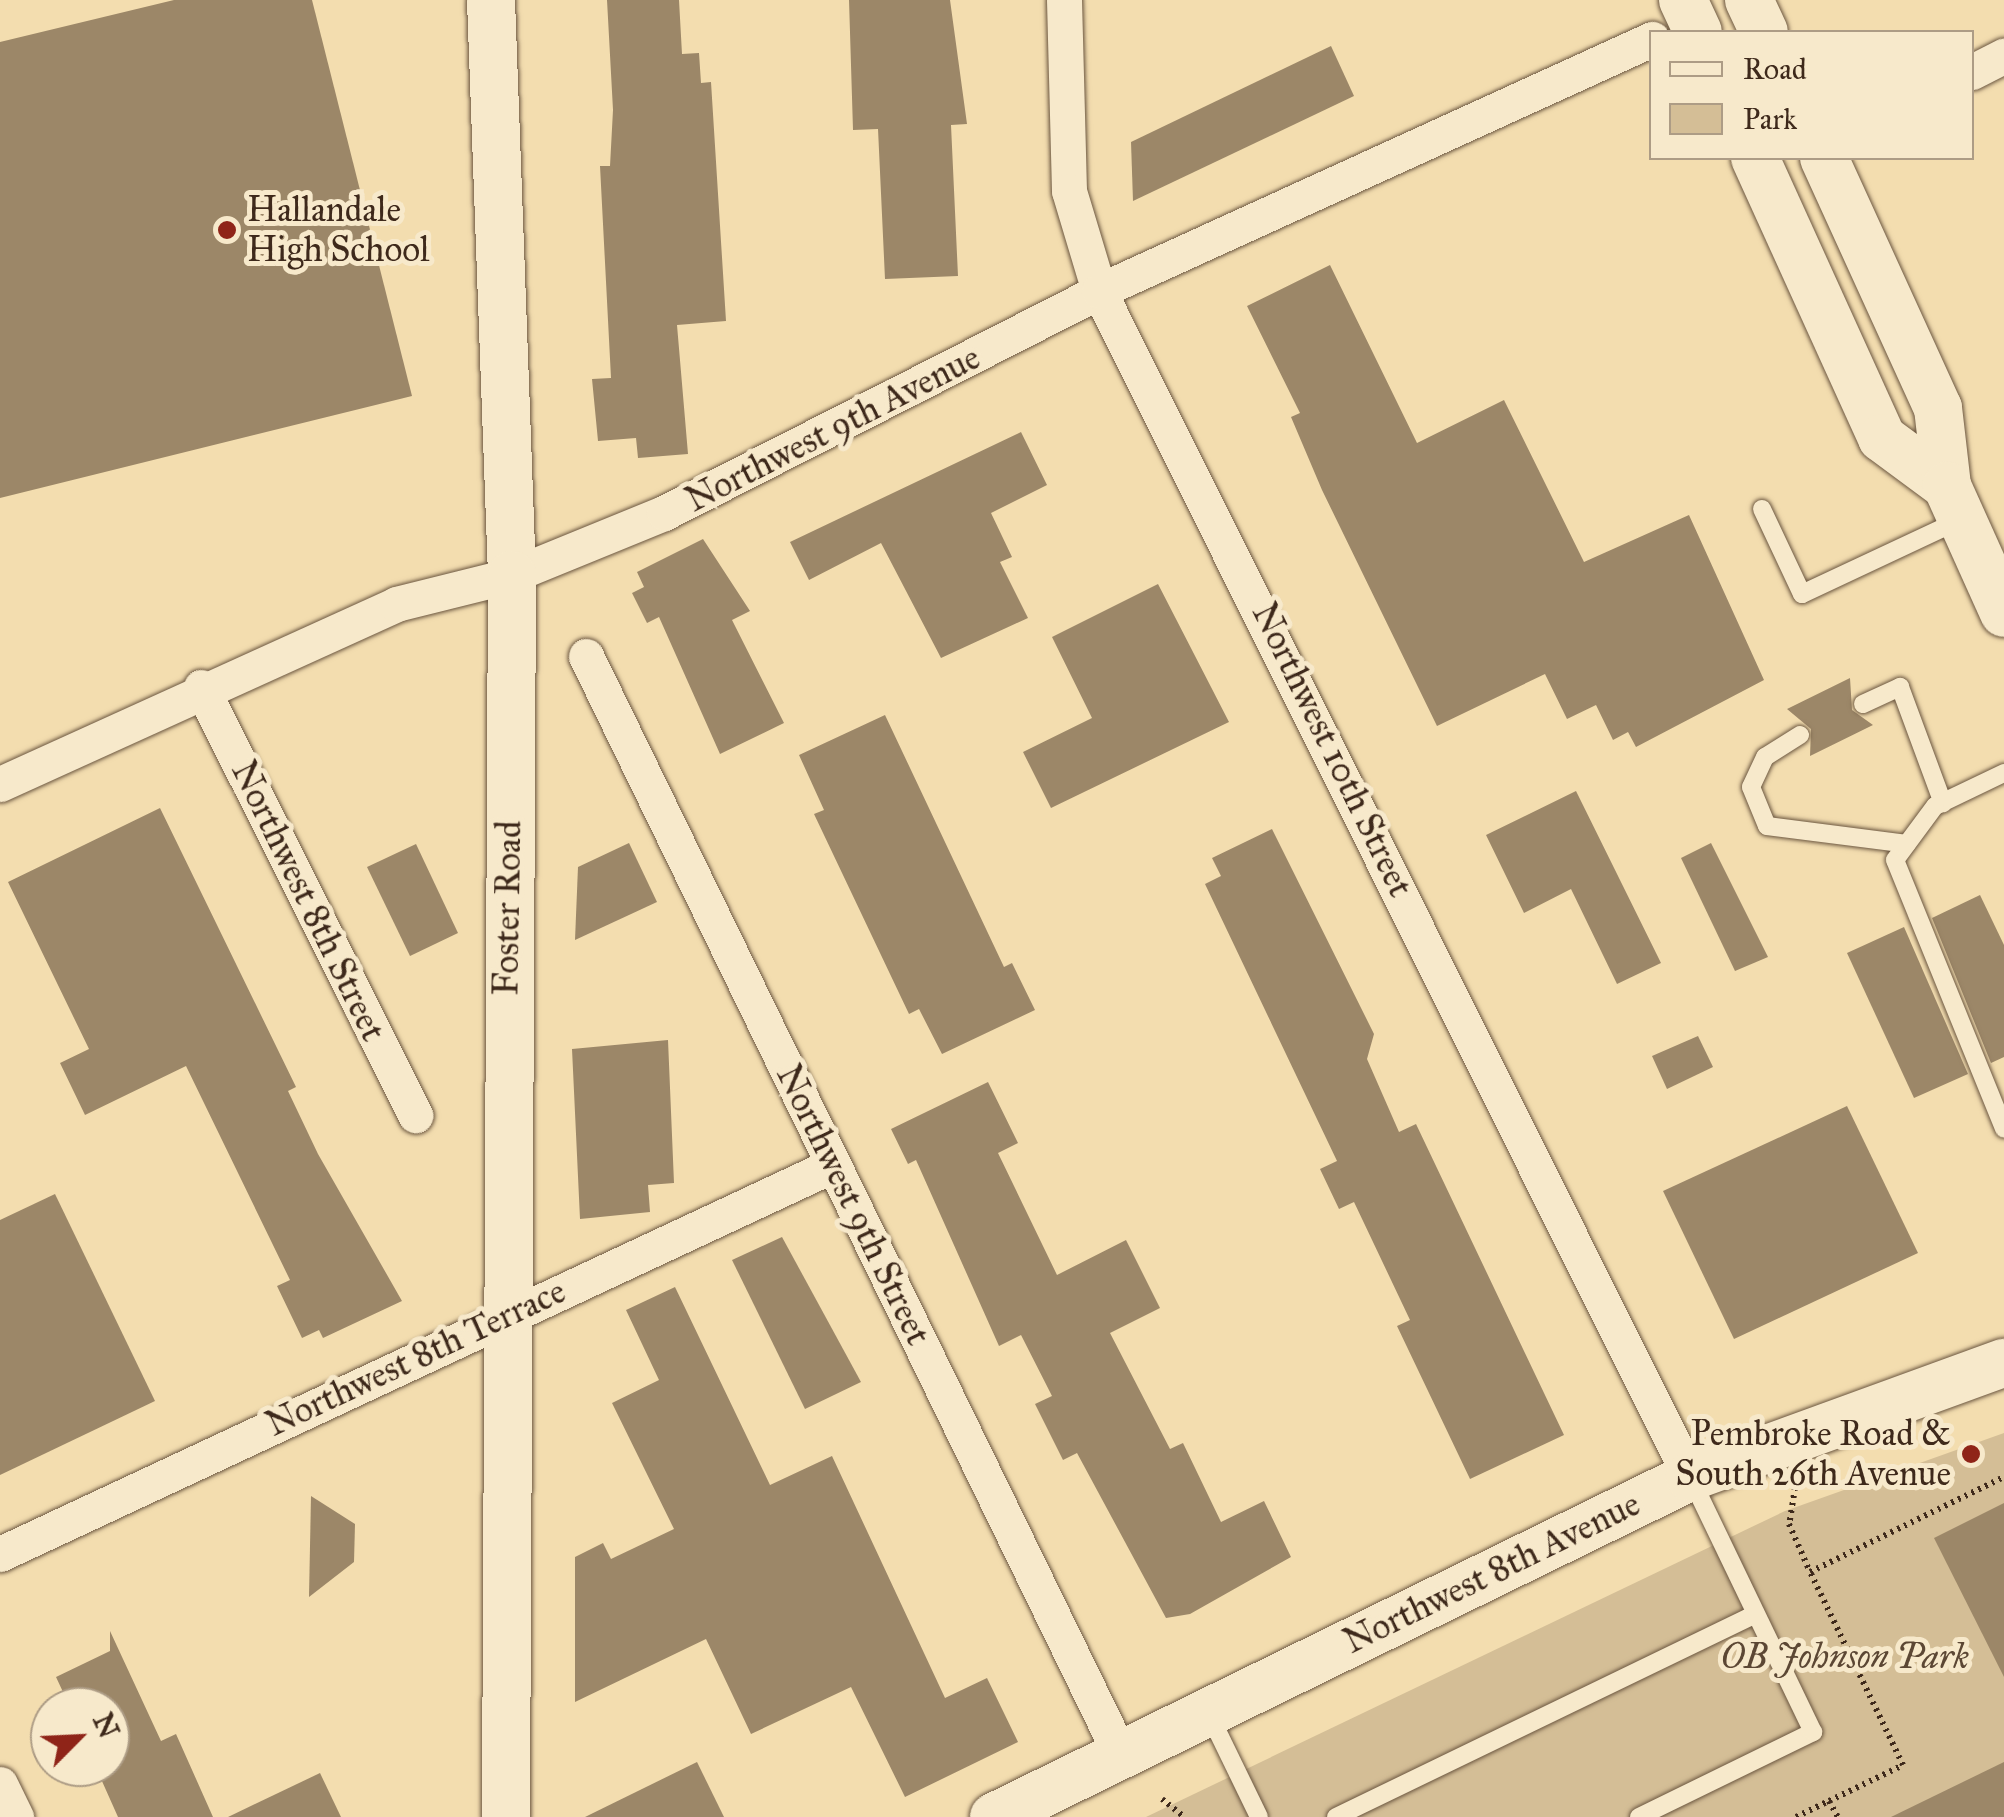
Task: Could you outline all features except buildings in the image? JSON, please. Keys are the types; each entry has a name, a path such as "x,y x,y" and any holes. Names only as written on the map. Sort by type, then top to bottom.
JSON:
{"street":[{"name":"Foster Road","path":"491,0 512,575 502,1316 506,1817"},
{"name":"Northwest 10th Street","path":"1064,0 1069,190 1099,291 1690,1477"},
{"path":"1748,0 1763,30"},
{"name":"Northwest 9th Avenue","path":"0,784 201,687 396,604 512,575 681,505 1099,291 1649,38"},
{"path":"1974,71 2004,56"},
{"path":"1756,160 1882,438 1954,502"},
{"path":"1825,160 1938,408 1954,502 2004,612"},
{"name":"Northwest 9th Street","path":"586,656 1120,1754"},
{"name":"Northwest 8th Street","path":"201,687 415,1115"},
{"name":"Northwest 8th Terrace","path":"0,1554 502,1316 833,1165"},
{"name":"Northwest 8th Avenue","path":"994,1817 1690,1477 2004,1364"},
{"path":"0,1784 16,1817"}],"lane":[{"path":"1762,510 1802,594 1954,502"},
{"path":"1863,704 1900,687 1942,803"},
{"path":"1800,735 1765,757 1751,787 1768,826 1907,844"},
{"path":"2004,773 1942,803 1895,860 1914,921 2004,1130"},
{"path":"1639,1817 1813,1732 1690,1477"},
{"path":"1336,1817 1756,1614"},
{"path":"1207,1711 1259,1817"}],"path":[{"path":"1810,1572 2004,1477"},
{"path":"1796,1485 1789,1524 1904,1765 1796,1817"},
{"path":"1162,1799 1184,1817"},
{"path":"1829,1801 1838,1817"}],"green space":[{"name":"OB Johnson Park","path":"2004,1433 2004,1817 1146,1817 1785,1511"}],"place":[{"name":"Hallandale High School","path":"227,230"},
{"name":"Pembroke Road & South 26th Avenue","path":"1971,1454"}]}
